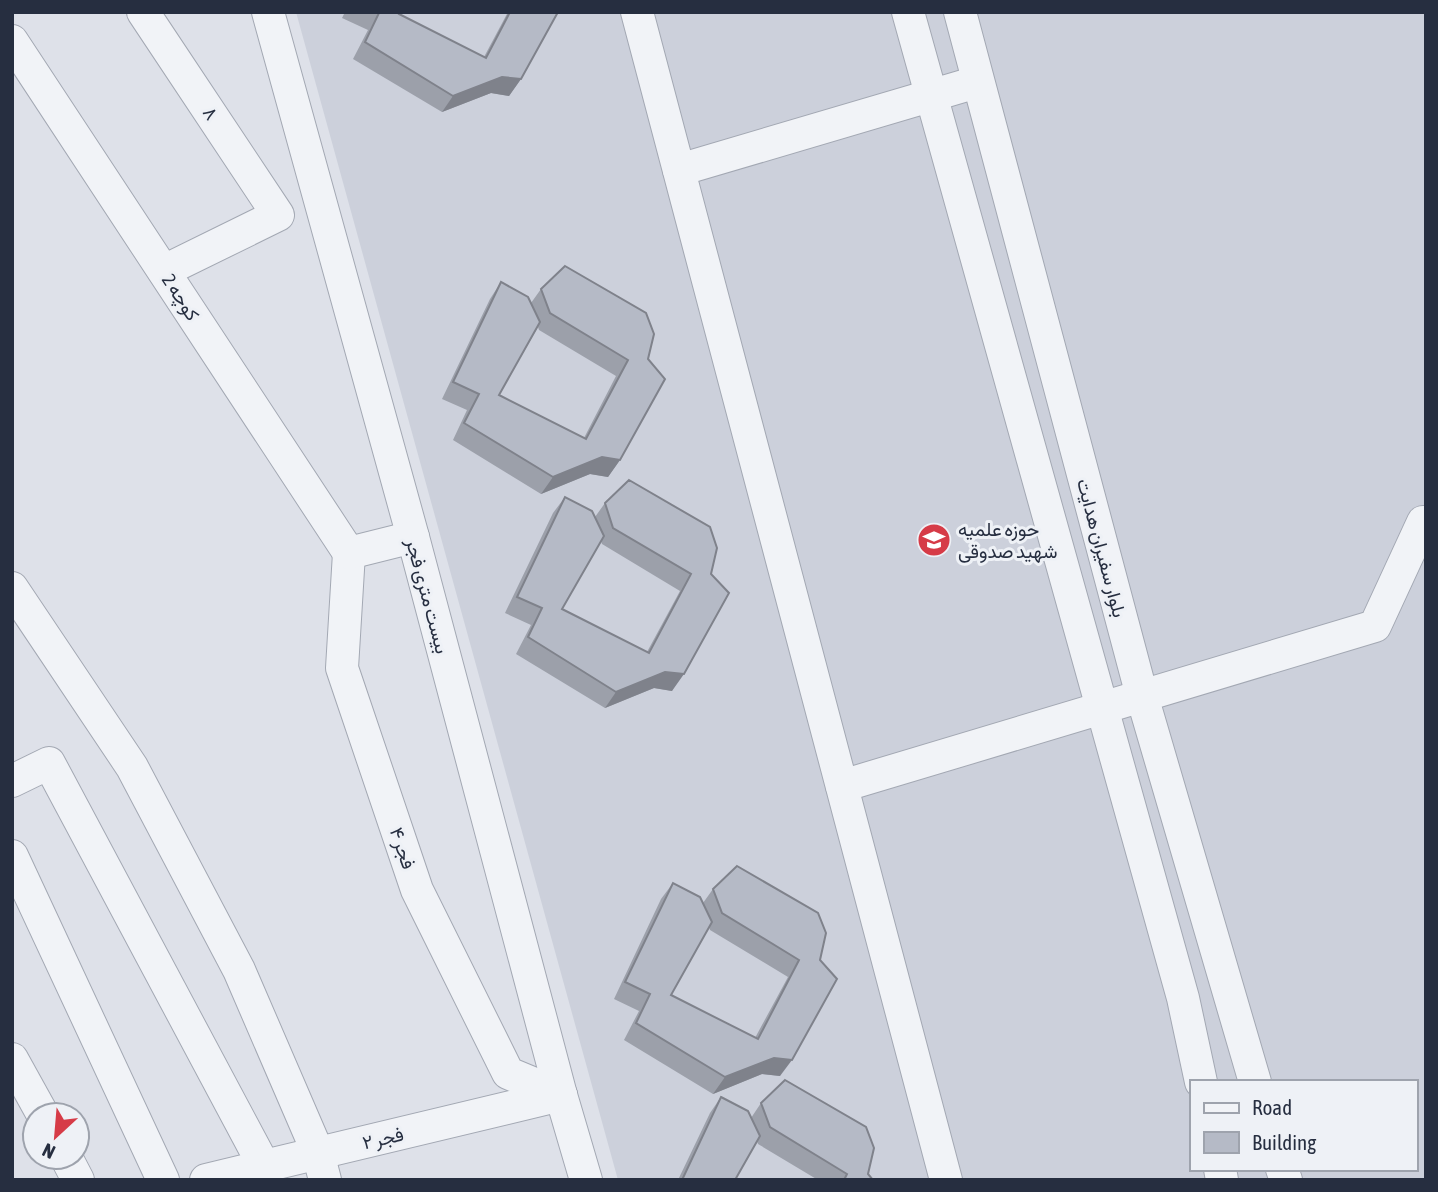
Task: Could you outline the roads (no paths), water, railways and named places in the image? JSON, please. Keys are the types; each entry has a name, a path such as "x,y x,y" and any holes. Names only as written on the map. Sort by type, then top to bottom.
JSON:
{"street":[{"name":"۸","path":"144,12 278,215 164,271"},
{"name":"بیست متری فجر","path":"268,12 586,1180"},
{"path":"637,12 946,1180"},
{"path":"908,12 1183,998 1201,1080"},
{"name":"بلوار سفیران هدایت","path":"960,12 1142,696 1254,1080"},
{"name":"کوچه 2","path":"12,41 349,553"},
{"path":"679,170 977,82"},
{"path":"842,786 1375,626 1423,522 1426,522"},
{"path":"349,553 413,537"},
{"name":"فجر ۴","path":"349,553 342,668 417,890 508,1073 561,1095"},
{"path":"12,588 132,767 239,970 322,1166"},
{"path":"12,781 49,763 264,1166"},
{"path":"12,856 163,1180"},
{"path":"12,1059 35,1101"},
{"name":"فجر ۲","path":"206,1180 264,1166 322,1166 561,1095"}],"place":[{"name":"حوزه علمیه شهید صدوقی","path":"934,540"}]}
